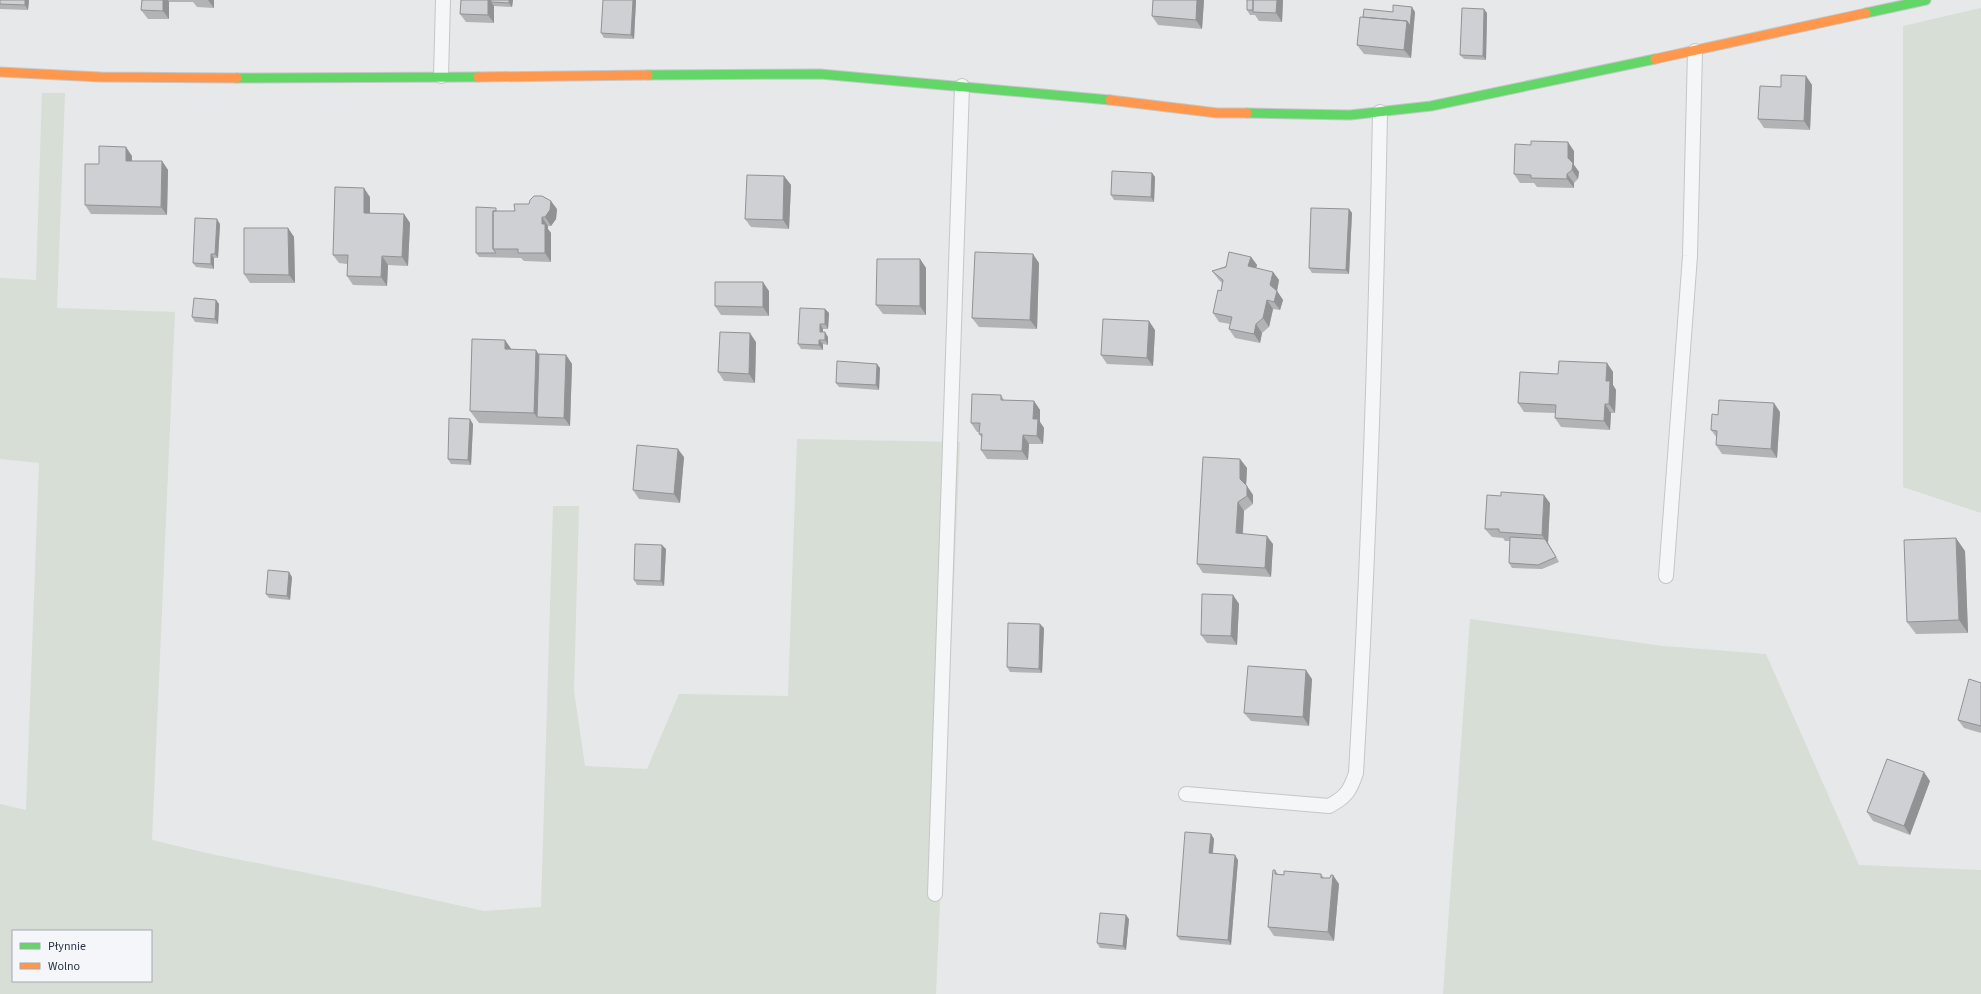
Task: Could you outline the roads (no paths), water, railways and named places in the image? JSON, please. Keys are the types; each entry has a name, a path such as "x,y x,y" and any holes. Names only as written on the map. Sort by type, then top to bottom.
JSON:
{"street":[{"path":"0,72 108,77 820,74 1126,101 1217,113 1350,115 1431,106 1695,51 1926,0"}],"lane":[{"path":"441,76 443,0"},
{"path":"1666,576 1690,256 1695,51"},
{"path":"934,894 962,86"},
{"path":"1186,794 1329,806 1342,800 1351,788 1356,773 1364,639 1376,337 1380,112"}]}
